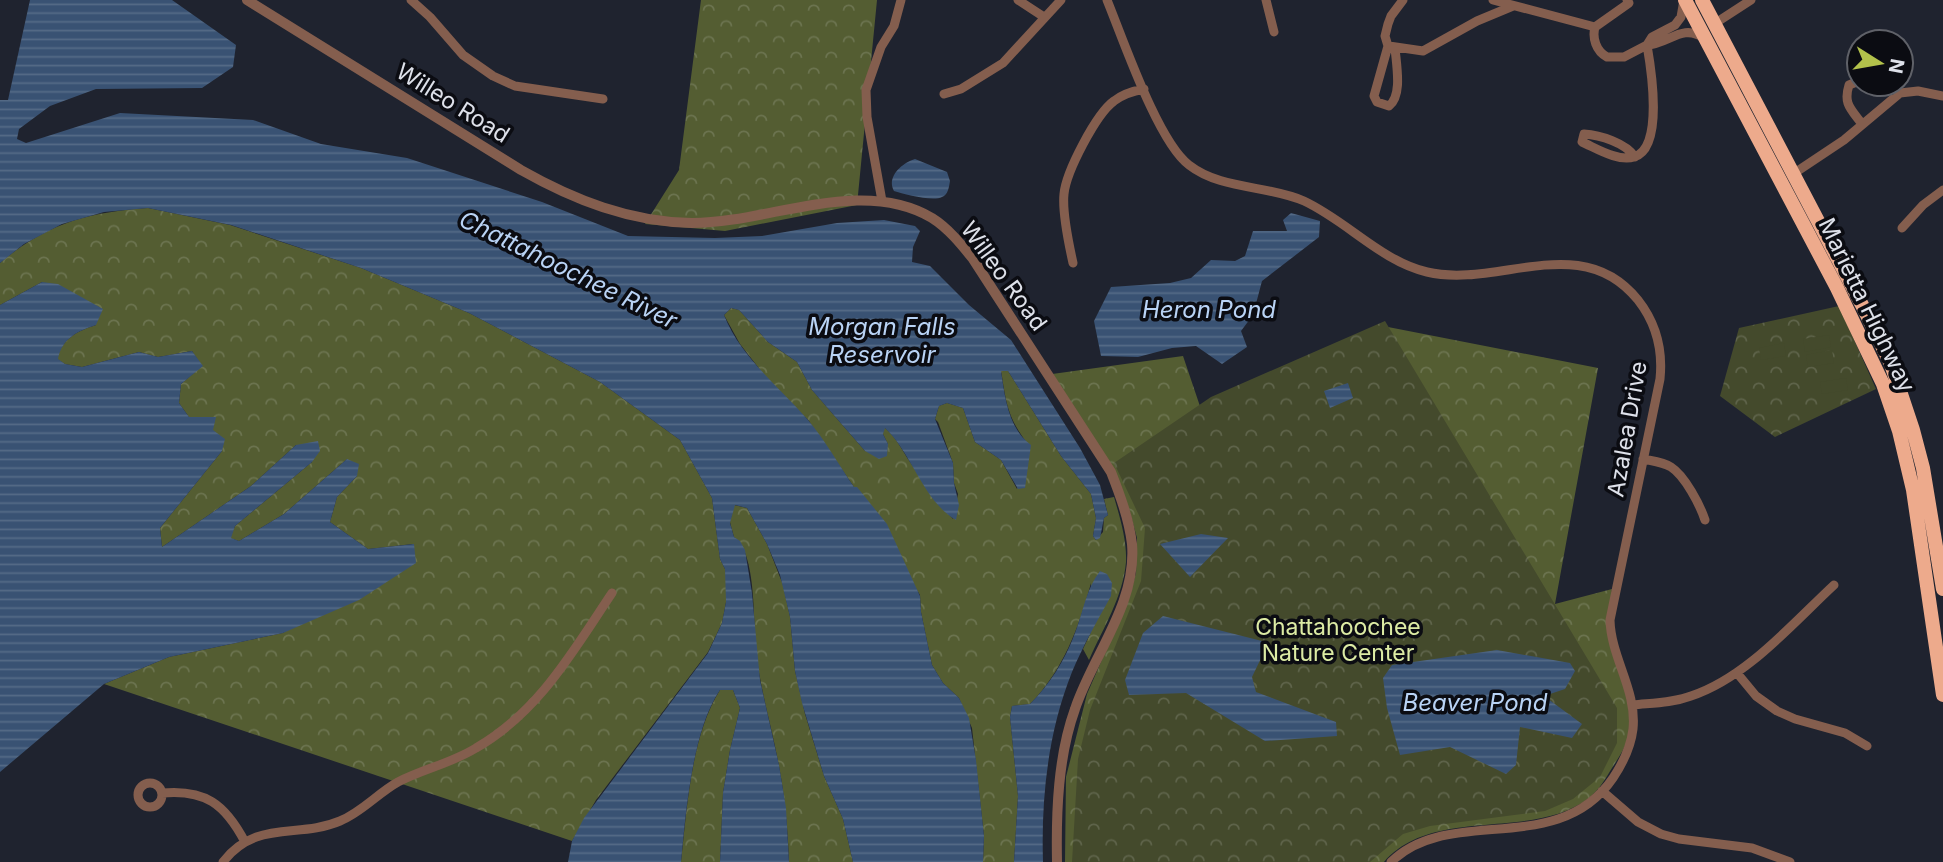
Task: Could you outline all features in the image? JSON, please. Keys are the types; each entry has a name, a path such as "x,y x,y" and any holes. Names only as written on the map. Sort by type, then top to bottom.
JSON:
{"highway":[{"name":"Marietta Highway","path":"1684,0 1856,324 1892,410 1913,490 1943,695"},
{"name":"Marietta Highway","path":"1702,0 1871,323 1898,384 1923,468 1943,589"}],"street":[{"name":"Willeo Road","path":"247,0 522,170 567,194 612,211 651,219 703,222 752,218 858,199 882,201 931,217 963,247 1111,472 1126,515 1132,547 1130,572 1117,617 1082,689 1070,724 1060,786 1058,862"},
{"path":"411,0 430,17 463,55 493,76 515,86 603,99"},
{"path":"882,201 865,98 871,69 894,26 901,0"},
{"path":"1018,0 1044,17"},
{"path":"944,94 961,89 1003,63 1062,0"},
{"name":"Azalea Drive","path":"1107,0 1168,141 1188,165 1225,182 1276,192 1305,202 1412,267 1435,274 1460,275 1571,264 1596,270 1616,280 1632,293 1655,328 1660,349 1660,379 1610,620 1612,641 1633,705 1629,748 1615,775 1602,791 1579,809 1555,821 1437,837 1413,845 1391,862"},
{"path":"1266,0 1275,32"},
{"path":"1391,47 1374,96 1377,102 1385,107 1395,99 1391,47 1385,36 1391,16 1404,0"},
{"path":"1493,0 1595,27 1629,4 1627,0"},
{"path":"1635,157 1626,148 1596,135 1584,134 1582,138 1582,142 1615,156 1635,157 1642,153 1647,146 1654,96 1647,45 1652,37 1677,23 1684,0"},
{"path":"1714,24 1751,0"},
{"path":"1391,47 1423,51 1477,21 1513,6"},
{"path":"1595,27 1594,37 1598,49 1607,57 1624,57 1647,45 1657,44 1686,31 1706,40"},
{"path":"1073,264 1064,208 1069,175 1104,110 1129,93 1144,89"},
{"path":"1915,91 1943,96"},
{"path":"1846,98 1847,104 1862,124"},
{"path":"1793,174 1826,154 1894,98"},
{"path":"1902,228 1923,205 1943,190"},
{"path":"1643,459 1665,464 1676,471 1698,502 1705,520"},
{"path":"1633,705 1689,697 1713,688 1737,673 1834,586"},
{"path":"223,862 245,842 265,834 324,826 340,821 396,783 457,758 489,741 518,719 541,695 611,593"},
{"path":"1737,673 1756,696 1777,711 1845,733 1867,746"},
{"path":"1602,791 1638,822 1661,835 1752,848 1790,862"},
{"path":"162,793 190,793 213,802 231,817 245,842"}],"green space":[{"path":"701,0 877,0 857,205 725,231 645,224 679,170"},
{"path":"148,208 230,225 361,268 469,313 600,382 680,440 712,498 720,559 727,580 722,623 708,652 596,800 572,841 104,684 169,657 283,633 413,544 368,549 330,522 337,497 357,476 347,459 284,514 239,541 230,538 235,526 312,462 296,445 251,486 162,547 160,528 222,451 179,403 181,384 202,366 192,351 158,357 139,352 82,367 65,364 57,359 63,346 77,333 96,325 42,282 0,305 0,263 17,250 69,222 106,213"},
{"path":"1839,306 1876,389 1775,437 1720,396 1739,328"},
{"path":"731,308 739,310 768,342 797,362 812,390 865,451 888,444 883,434 884,427 953,519 958,494 954,483 953,463 935,419 939,406 947,403 963,408 975,442 1001,460 1017,489 1027,443 1008,408 1001,370 1008,371 1061,456 1091,494 1096,518 1093,536 1096,540 1103,532 1104,518 1108,515 1104,499 1114,497 1123,529 1126,562 1117,600 1089,660 1083,649 1091,632 1091,583 1075,632 1061,663 1030,704 1012,706 1010,717 1018,796 1014,862 983,862 984,836 972,728 959,698 943,683 932,665 920,595 854,487 809,421 765,376 740,344 724,315"},
{"name":"Chattahoochee Nature Center","path":"1385,321 1617,708 1617,743 1600,777 1573,799 1545,811 1430,826 1403,834 1370,862 1072,862 1078,759 1090,710 1141,581 1145,528 1114,463 1211,397"},
{"name":"Chattahoochee Nature Center","path":"1388,327 1598,368 1555,604 1612,589 1610,637 1628,691 1631,714 1629,736 1618,758 1593,795 1566,811 1540,819 1456,828 1429,834 1405,845 1384,862 1065,862 1066,777 1087,694 1129,598 1136,573 1137,538 1129,509 1045,375 1183,356 1299,699"},
{"path":"1829,335 1831,347 1805,352 1803,339"},
{"path":"1784,343 1786,356 1761,360 1759,348"},
{"path":"1832,350 1834,363 1808,367 1806,355"},
{"path":"1846,378 1848,390 1822,394 1820,382"},
{"path":"734,505 747,508 767,544 783,585 790,617 795,671 805,714 824,776 843,819 853,862 789,862 781,778 758,665 750,573 747,558 734,537 730,522"},
{"path":"720,690 733,690 740,708 723,793 720,862 681,862 696,750 710,708"}],"water":[{"name":"Morgan Falls Reservoir","path":"30,0 172,0 236,45 233,67 202,88 96,89 50,106 19,129 17,139 26,143 120,113 253,120 321,144 407,158 542,202 628,236 762,236 837,223 884,220 915,226 920,231 913,247 912,262 930,266 969,305 1011,340 1080,448 1100,485 1108,515 1104,518 1100,538 1096,540 1093,536 1096,518 1091,494 1061,456 1008,371 1001,371 1012,421 1031,445 1025,488 1018,489 1001,460 975,442 963,408 947,403 939,406 935,419 953,463 959,505 956,520 935,501 903,450 885,428 883,434 888,444 887,456 879,459 865,451 812,390 797,362 768,342 739,310 731,308 724,315 750,358 808,420 854,487 857,487 887,524 920,596 932,665 943,683 959,698 969,718 984,836 983,862 853,862 843,819 824,776 802,703 795,671 790,617 780,575 747,508 735,505 730,523 734,537 745,550 760,680 786,808 789,862 720,862 723,793 740,708 733,690 720,690 710,707 697,749 688,796 681,862 568,862 572,841 584,818 708,653 722,623 726,602 725,569 720,559 712,498 680,440 600,382 469,313 361,268 231,225 148,208 104,212 62,224 24,244 0,263 0,100 8,100"},
{"path":"915,159 947,172 950,181 944,196 925,198 894,191 892,181 897,171"},
{"name":"Heron Pond","path":"1291,213 1320,221 1319,237 1262,281 1253,315 1241,331 1247,347 1222,364 1196,346 1172,348 1138,357 1101,356 1094,321 1111,287 1170,283 1191,278 1211,260 1235,261 1245,256 1253,231 1287,231 1283,220"},
{"path":"42,282 58,284 103,309 96,325 77,333 63,346 58,359 65,364 82,367 139,352 158,357 192,351 203,366 181,384 179,403 189,417 216,417 213,430 225,439 222,451 160,528 162,547 251,486 296,445 318,441 320,451 312,462 235,526 231,538 239,541 284,514 347,459 359,464 357,476 337,497 330,522 368,549 414,544 416,563 359,600 283,633 169,657 104,684 0,772 0,305"},
{"path":"1348,383 1353,398 1330,408 1324,391"},
{"path":"1201,534 1228,538 1190,577 1160,544"},
{"path":"1100,571 1107,574 1112,583 1111,596 1076,662 1057,718 1045,790 1043,862 1014,862 1018,796 1010,717 1012,706 1030,704 1062,662 1088,593"},
{"path":"1163,616 1262,641 1266,648 1252,677 1256,692 1336,722 1337,736 1265,741 1186,693 1129,695 1125,680 1143,633"},
{"name":"Beaver Pond","path":"1497,650 1570,663 1575,671 1565,689 1544,696 1582,724 1572,738 1520,727 1516,765 1506,774 1450,747 1400,755 1387,708 1383,678 1392,665"}],"water label":[{"name":"Chattahoochee River","path":"568,270"}]}
